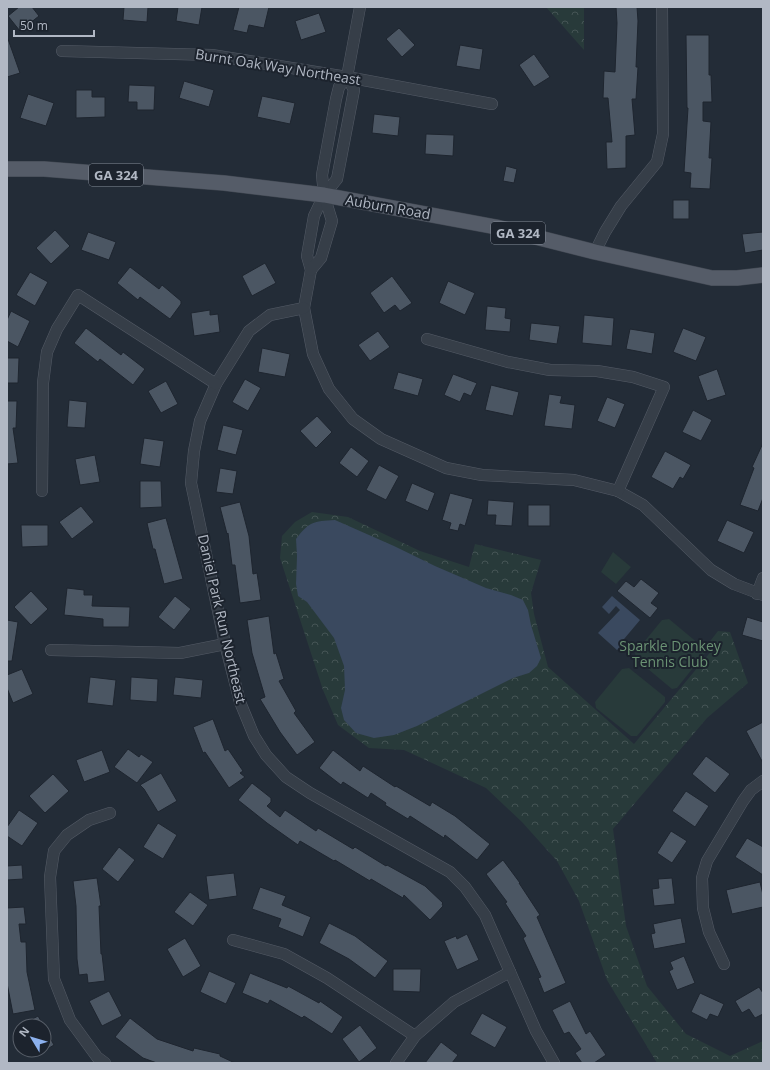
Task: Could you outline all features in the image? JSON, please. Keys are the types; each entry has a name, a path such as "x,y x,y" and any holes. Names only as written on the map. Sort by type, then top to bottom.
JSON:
{"main road":[{"name":"Auburn Road","path":"7,169 44,169 224,183 324,195 496,227 595,252 712,278 737,278 763,275"}],"street":[{"path":"311,270 321,258 332,221 324,195 322,175 336,99 339,87 347,77 360,7"},
{"path":"595,252 621,206 657,162 662,134 662,7"},
{"name":"Burnt Oak Way Northeast","path":"62,50 212,55 347,77 492,104"},
{"path":"347,77 354,90 337,179 324,195 314,216 308,256 311,270 304,308 313,354 329,389 353,419 381,439 446,468 482,475 574,480 618,491 643,505 711,570 734,584 760,594 763,578"},
{"path":"42,491 43,383 47,352 57,329 78,295 216,384"},
{"name":"Daniel Park Run Northeast","path":"304,308 270,315 249,331 216,384 200,421 194,451 191,483 225,644 240,702 254,736 266,755 286,776 310,793 450,872 465,887 485,915 536,1031 554,1063"},
{"path":"426,339 508,362 550,370 597,371 611,373 633,377 664,387 618,491"},
{"path":"51,650 180,653 225,644"},
{"path":"724,964 709,932 703,908 702,878 706,861 743,801 751,790 763,781"},
{"path":"105,1063 97,1057 70,1020 54,979 50,878 54,851 67,835 89,820 110,813"},
{"path":"232,940 284,954 327,978 415,1036"},
{"path":"396,1063 415,1036 454,1002 510,972"}],"green space":[{"path":"546,7 584,7 584,50"},
{"path":"312,512 348,517 420,551 469,567 475,544 541,560 531,593 534,614 548,667 634,744 713,649 708,644 718,631 730,632 748,683 707,718 613,829 626,926 647,986 686,1034 730,1056 763,1041 763,1063 657,1063 607,980 579,901 557,861 522,822 486,788 404,750 369,748 338,725 323,690 280,558 282,536 295,522"},
{"path":"613,552 631,567 616,584 601,572"},
{"name":"Sparkle Donkey Tennis Club","path":"669,619 705,649 705,653 677,688 672,689 636,659 635,653 662,620"},
{"name":"Sparkle Donkey Tennis Club","path":"629,668 665,697 665,702 637,736 631,736 596,708 595,702 622,669"}],"water":[{"path":"335,520 486,588 523,600 528,610 541,658 537,666 529,673 513,678 417,726 394,735 374,738 356,733 344,720 341,708 345,690 344,666 334,638 307,602 298,596 296,584 296,539 304,529 316,522"},
{"path":"612,596 640,620 619,645 620,647 617,650 598,633 620,610 616,606 609,614 602,607"}],"building":[{"path":"19,7 32,7 39,16 20,31 8,16"},
{"path":"124,7 148,7 147,22 123,20"},
{"path":"178,7 202,7 199,25 176,21"},
{"path":"239,7 269,7 264,28 249,25 247,33 233,30"},
{"path":"616,7 637,7 638,21 636,67 638,67 636,99 632,99 635,135 626,136 626,168 607,169 606,142 612,142 608,98 603,98 604,71 615,72 617,23"},
{"path":"319,13 326,32 301,40 295,21"},
{"path":"399,28 415,45 402,57 386,39"},
{"path":"686,35 709,35 709,75 711,75 712,102 703,102 703,121 711,122 709,158 712,158 710,189 690,188 691,173 684,172 688,108"},
{"path":"8,39 20,73 7,77 7,40"},
{"path":"460,45 483,49 480,70 456,66"},
{"path":"534,54 550,77 534,87 519,65"},
{"path":"184,81 214,90 209,107 179,98"},
{"path":"129,85 155,86 154,110 137,110 137,102 128,102"},
{"path":"76,90 92,90 92,97 105,97 105,117 76,118"},
{"path":"28,94 54,103 46,126 20,118"},
{"path":"262,96 295,103 290,124 257,117"},
{"path":"374,114 400,117 398,136 372,133"},
{"path":"426,134 454,135 453,156 425,154"},
{"path":"506,166 517,169 514,183 503,181"},
{"path":"673,200 689,200 689,219 673,219"},
{"path":"55,230 70,246 51,264 36,248"},
{"path":"88,232 116,242 109,260 81,250"},
{"path":"763,232 763,250 745,253 742,234"},
{"path":"265,263 276,283 252,296 242,276"},
{"path":"130,267 159,289 162,285 181,301 181,304 170,319 140,297 138,300 117,283"},
{"path":"30,272 48,282 35,306 16,295"},
{"path":"392,276 412,303 400,311 395,305 384,313 370,293"},
{"path":"448,281 475,293 465,315 439,303"},
{"path":"487,306 506,308 505,318 511,319 510,332 485,330"},
{"path":"210,310 210,315 218,314 220,332 194,336 191,313"},
{"path":"11,311 30,321 18,347 7,341 7,320"},
{"path":"584,315 614,318 612,346 582,343"},
{"path":"531,323 560,326 557,344 529,340"},
{"path":"86,328 121,355 123,352 145,369 133,385 100,359 98,362 74,343"},
{"path":"683,328 706,337 696,361 673,352"},
{"path":"630,329 655,333 652,354 626,349"},
{"path":"378,331 390,347 370,361 358,345"},
{"path":"262,348 290,354 285,377 258,372"},
{"path":"7,358 19,358 18,383 7,383"},
{"path":"717,369 726,395 707,401 698,376"},
{"path":"398,372 423,379 418,396 393,389"},
{"path":"453,374 477,383 471,396 464,393 460,402 444,395"},
{"path":"245,379 261,388 248,411 232,402"},
{"path":"166,381 178,404 161,413 148,391"},
{"path":"491,385 519,392 513,416 485,410"},
{"path":"549,394 562,396 560,403 575,405 572,429 544,426"},
{"path":"607,397 625,404 615,428 597,421"},
{"path":"69,400 87,402 85,428 67,427"},
{"path":"7,401 17,401 16,428 13,428 18,463 7,464"},
{"path":"693,410 712,420 701,441 682,432"},
{"path":"317,416 332,432 316,448 300,431"},
{"path":"223,425 243,430 236,455 217,450"},
{"path":"144,438 164,441 160,467 140,464"},
{"path":"763,443 763,498 758,511 740,505 754,468 752,467"},
{"path":"351,447 369,461 357,477 339,463"},
{"path":"665,451 691,465 683,479 680,477 673,489 651,477"},
{"path":"95,455 100,482 80,485 75,459"},
{"path":"379,465 399,476 386,500 366,490"},
{"path":"220,468 237,471 233,494 216,492"},
{"path":"140,481 161,481 162,507 140,508"},
{"path":"412,483 435,493 428,511 405,501"},
{"path":"450,493 473,499 465,526 460,524 458,531 449,529 451,523 442,520"},
{"path":"488,500 514,502 512,526 495,525 496,515 487,515"},
{"path":"240,502 249,536 253,574 257,573 261,600 240,603 235,565 232,565 228,533 227,534 220,507"},
{"path":"528,505 550,505 550,526 528,526"},
{"path":"81,506 94,522 72,539 59,522"},
{"path":"166,518 183,579 164,584 155,549 153,549 147,523"},
{"path":"727,520 754,532 744,553 717,541"},
{"path":"21,525 48,525 48,546 22,547"},
{"path":"641,579 659,593 651,603 658,608 650,618 617,591 626,581 634,587"},
{"path":"67,588 84,590 84,595 93,595 92,606 130,607 129,627 103,627 103,619 64,615"},
{"path":"31,591 48,609 31,625 14,607"},
{"path":"175,596 191,609 174,630 158,617"},
{"path":"269,616 274,654 276,653 284,679 279,681 296,711 294,713 315,742 297,755 280,732 260,699 265,697 252,653 247,620"},
{"path":"747,617 763,622 763,641 742,635"},
{"path":"7,620 18,622 12,661 7,661"},
{"path":"22,669 33,694 13,703 7,688 7,675"},
{"path":"90,677 116,680 113,706 87,703"},
{"path":"131,677 158,679 157,702 130,700"},
{"path":"175,677 203,680 201,698 173,695"},
{"path":"213,719 225,751 228,749 243,771 240,773 245,777 229,788 205,752 203,753 193,727"},
{"path":"763,722 763,763 746,731"},
{"path":"128,749 139,757 141,754 153,762 137,783 114,767"},
{"path":"102,750 110,772 84,782 76,760"},
{"path":"333,750 360,771 363,766 395,787 396,786 430,806 432,802 455,816 490,844 477,860 445,835 444,838 410,816 408,819 385,805 386,803 371,793 368,798 343,782 341,785 319,768"},
{"path":"706,756 730,774 715,793 692,774"},
{"path":"161,773 177,801 158,812 140,785"},
{"path":"53,774 69,791 45,813 29,796"},
{"path":"252,783 271,798 271,802 267,806 280,817 285,810 316,831 318,828 353,849 355,847 386,866 387,865 425,886 443,903 443,906 430,920 404,895 403,898 371,879 370,881 300,841 298,845 238,800"},
{"path":"686,791 709,806 695,827 672,811"},
{"path":"19,810 38,823 22,846 7,836 7,827"},
{"path":"158,823 177,835 163,859 143,847"},
{"path":"671,831 687,841 672,863 657,853"},
{"path":"747,838 763,847 763,875 735,857"},
{"path":"119,847 135,860 118,882 102,869"},
{"path":"503,860 520,883 540,915 537,917 566,983 544,993 538,978 541,977 523,938 526,936 505,903 507,902 486,874"},
{"path":"22,865 23,879 7,880 7,866"},
{"path":"234,873 237,896 209,900 206,876"},
{"path":"97,878 101,906 99,906 101,954 105,981 88,983 87,974 79,975 77,959 76,906 73,881"},
{"path":"672,878 675,904 654,906 652,889 659,888 658,879"},
{"path":"760,882 763,895 763,907 732,914 726,890"},
{"path":"260,887 286,896 282,905 311,917 303,937 278,927 281,919 252,909"},
{"path":"190,892 208,905 193,926 174,912"},
{"path":"24,907 26,924 19,924 21,942 26,942 27,972 35,1010 13,1014 7,983 7,908"},
{"path":"681,918 686,943 654,949 651,934 655,933 653,924"},
{"path":"329,923 355,936 388,961 375,978 349,959 319,943"},
{"path":"467,934 479,960 457,970 444,941 456,936 457,939"},
{"path":"185,938 201,966 183,977 167,949"},
{"path":"684,956 695,983 677,990 669,971 673,969 670,962"},
{"path":"393,969 421,969 420,992 393,991"},
{"path":"209,971 236,983 226,1004 200,992"},
{"path":"250,973 287,988 288,986 319,1003 320,1001 343,1017 332,1034 304,1016 302,1018 270,1000 268,1004 242,993"},
{"path":"759,987 763,993 763,1014 755,1018 749,1009 742,1013 735,1001"},
{"path":"109,991 122,1016 102,1026 89,1001"},
{"path":"700,993 724,1004 718,1017 710,1014 707,1020 691,1012"},
{"path":"570,1001 586,1034 590,1031 606,1055 594,1063 582,1063 575,1053 581,1049 569,1032 564,1034 552,1010"},
{"path":"482,1013 507,1027 495,1048 470,1034"},
{"path":"130,1018 157,1039 193,1051 194,1048 220,1054 220,1056 235,1063 157,1063 143,1058 115,1037"},
{"path":"360,1025 377,1048 359,1062 342,1039"},
{"path":"441,1042 458,1055 452,1063 425,1063"}]}
